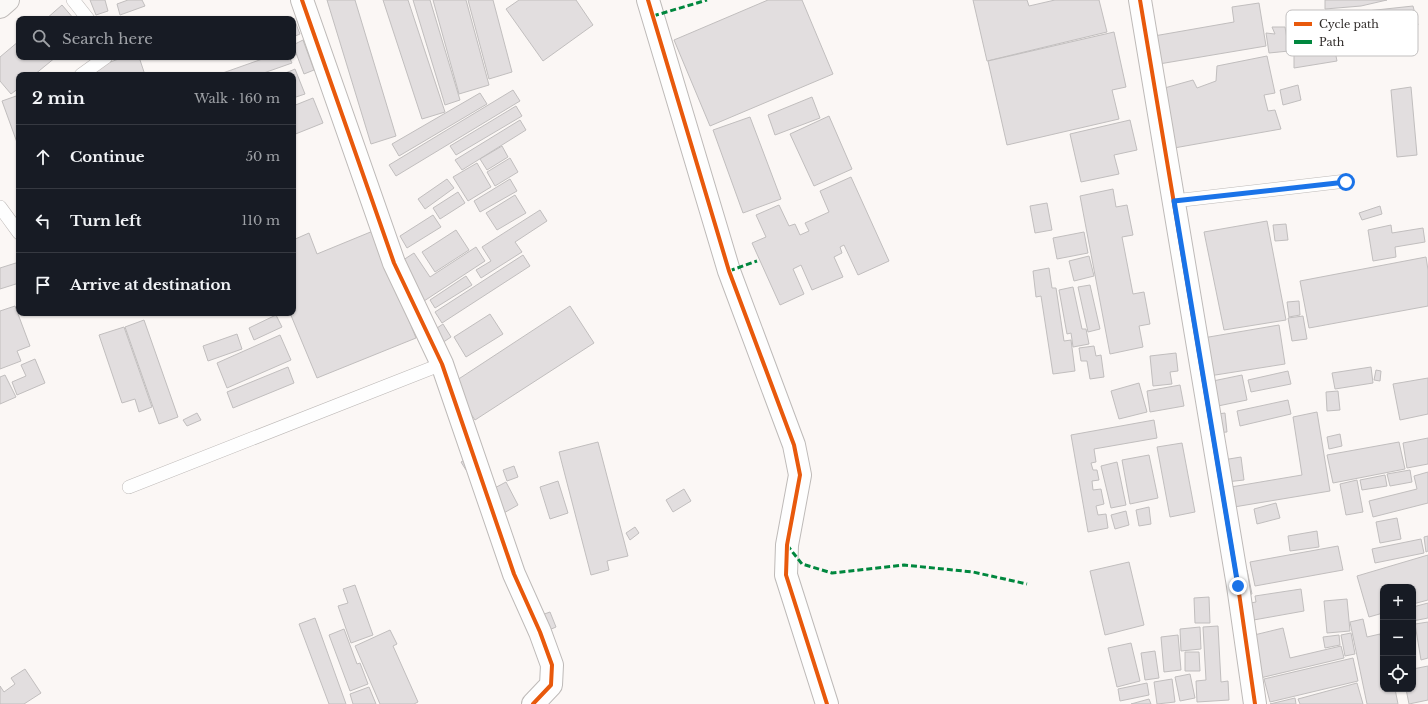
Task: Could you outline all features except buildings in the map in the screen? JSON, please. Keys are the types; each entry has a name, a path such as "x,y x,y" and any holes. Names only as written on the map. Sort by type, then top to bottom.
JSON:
{"main road":[{"path":"0,7 8,0"}],"street":[{"path":"302,0 394,263 442,364 514,574 540,632 552,665 551,685 533,704"},
{"path":"648,0 729,271 794,445 800,475 787,545 786,575 827,704"},
{"path":"1140,0 1238,586 1255,704"}],"lane":[{"path":"73,0 86,16"},
{"path":"85,72 102,60"},
{"path":"1174,201 1346,182"},
{"path":"0,207 16,229"},
{"path":"129,487 442,364"}],"marked path":[{"path":"653,16 707,0"},
{"path":"729,271 757,261"},
{"path":"787,545 802,564 832,573 904,565 973,572 1027,584"}],"cycle path":[{"path":"302,0 394,263 442,364 514,574 540,632 552,665 551,685 533,704"},
{"path":"648,0 729,271 794,445 800,475 787,545 786,575 827,704"},
{"path":"1140,0 1238,586 1255,704"}],"route":[{"path":"1238,586 1211,434 1174,201 1346,182"}]}
